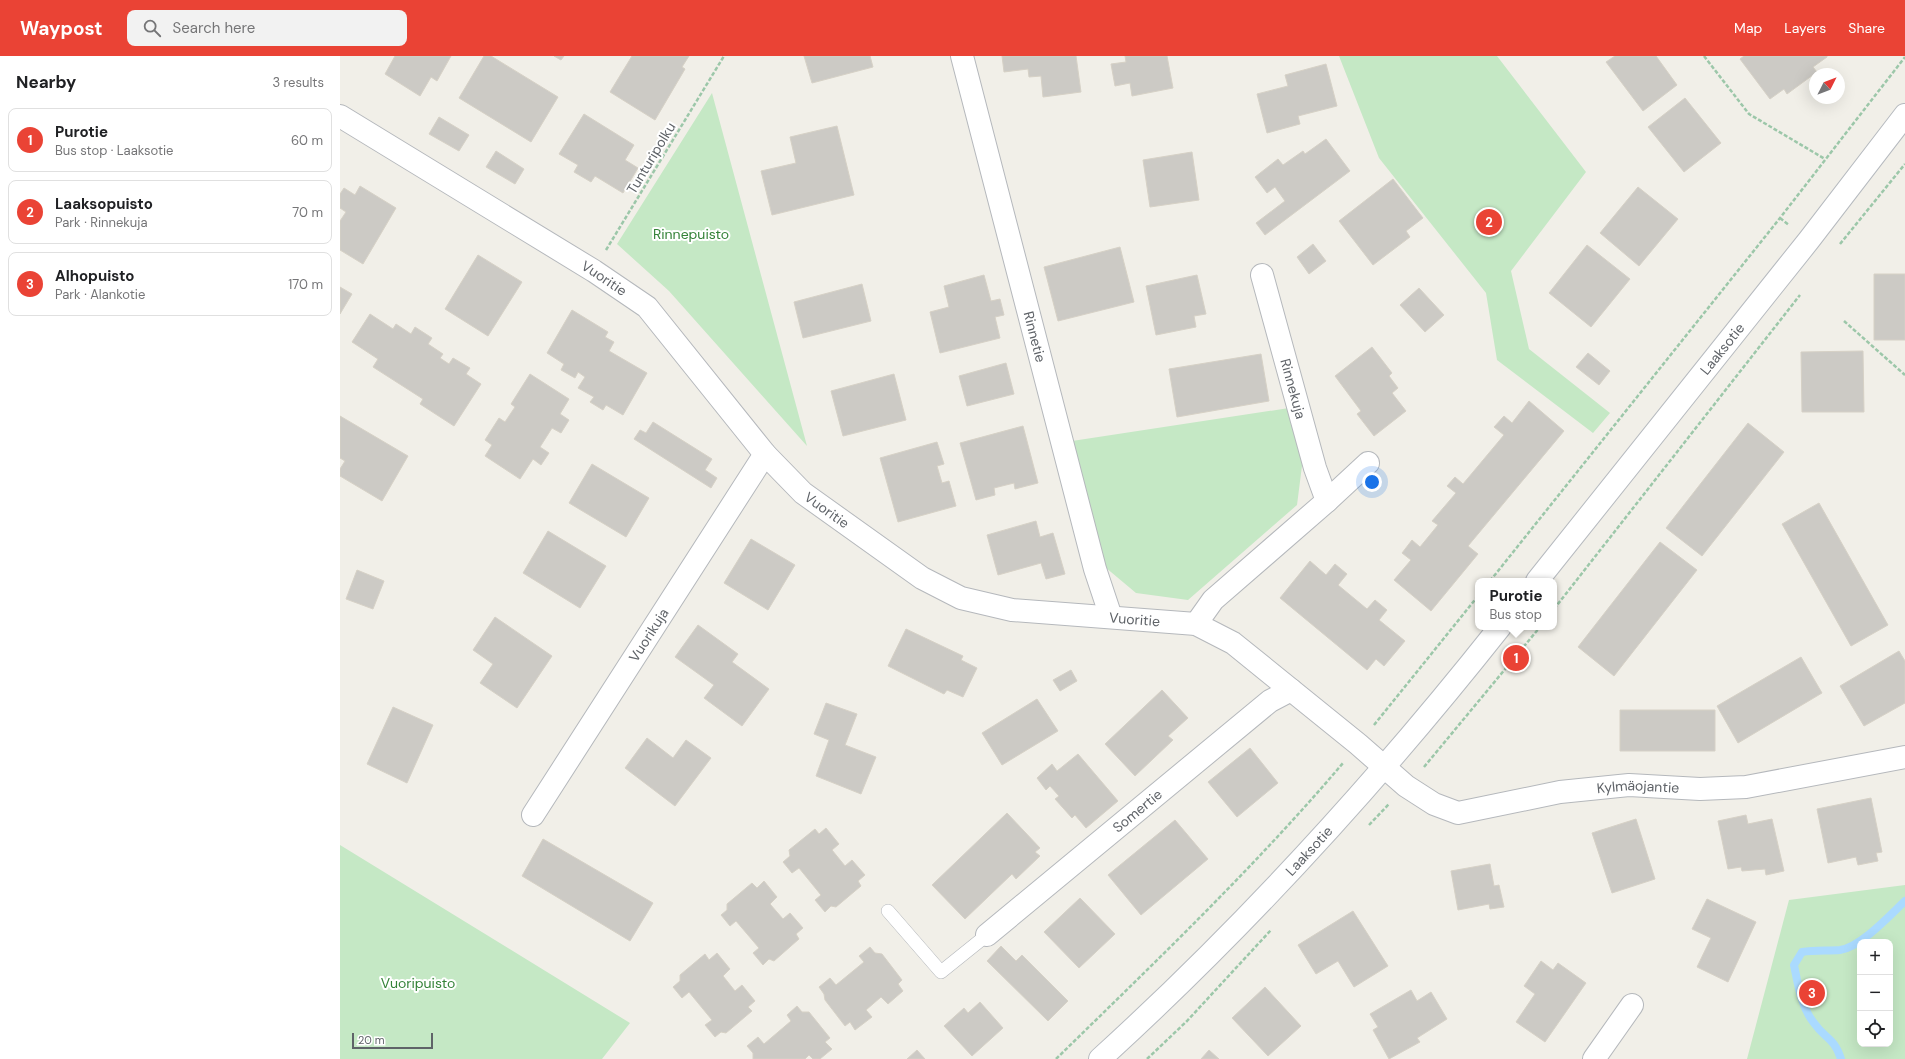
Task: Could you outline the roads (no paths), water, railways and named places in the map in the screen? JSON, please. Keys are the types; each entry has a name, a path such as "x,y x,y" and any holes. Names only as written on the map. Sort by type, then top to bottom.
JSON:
{"street":[{"name":"Rinnetie","path":"962,56 1095,569 1111,617"},
{"name":"Laaksotie","path":"1539,578 1809,240 1905,115"},
{"name":"Vuoritie","path":"340,116 594,271 647,307 765,454 803,493 922,578 961,598 1012,610 1196,624 1233,643 1358,744 1384,767"},
{"name":"Rinnekuja","path":"1262,275 1316,468 1327,501"},
{"name":"Vuorikuja","path":"533,815 765,454"},
{"path":"1196,624 1213,600 1327,501 1368,463"},
{"name":"Laaksotie","path":"1100,1059 1173,991 1345,813 1498,630"},
{"name":"Somertie","path":"987,934 1270,701 1291,690"},
{"name":"Kylmäojantie","path":"1384,767 1419,795 1434,804 1458,813 1560,792 1629,785 1700,789 1746,788 1905,757"},
{"path":"1594,1059 1632,1005"}],"lane":[{"path":"888,911 941,972 987,934"}],"waterway":[{"path":"1841,1059 1835,1046 1818,1028 1806,1010 1794,965 1802,952 1840,950 1857,943 1875,930 1905,901"}],"place":[{"name":"Laaksopuisto","path":"1489,222"},
{"name":"Purotie","path":"1516,658"},
{"name":"Alhopuisto","path":"1812,993"}],"park label":[{"name":"Rinnepuisto","path":"691,234"},
{"name":"Vuoripuisto","path":"418,983"}]}
